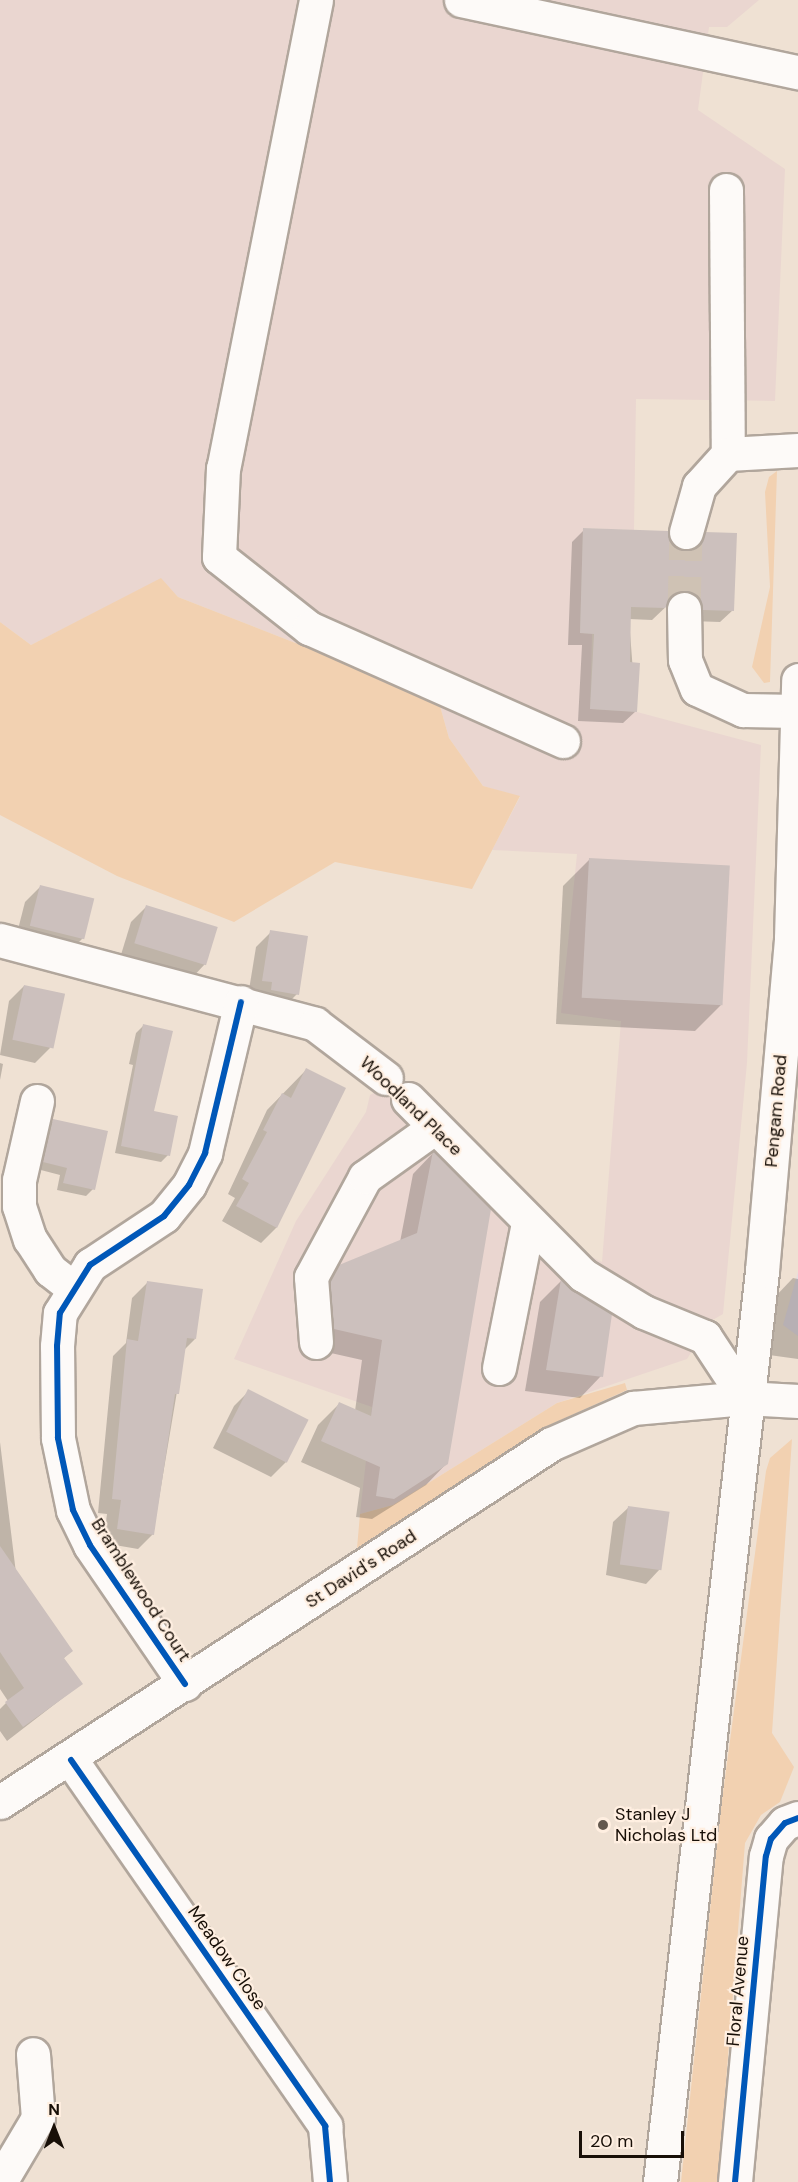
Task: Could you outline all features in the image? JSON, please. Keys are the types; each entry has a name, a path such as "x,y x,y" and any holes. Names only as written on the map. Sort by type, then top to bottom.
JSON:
{"main road":[{"path":"316,0 223,468 219,557 309,628 563,741"},
{"path":"461,0 561,10 798,72"},
{"path":"686,532 699,486 728,454 726,190"},
{"path":"728,454 798,450"},
{"path":"684,609 685,660 697,689 743,710 797,695"},
{"name":"Pengam Road","path":"660,2182 745,1398 762,1271 790,938 797,695"},
{"name":"Woodland Place","path":"0,940 241,1002 315,1024 397,1089 528,1223 583,1275 644,1312 705,1337 745,1398"},
{"name":"Bramblewood Court","path":"185,1684 90,1545 64,1479 57,1346 60,1313 73,1288 107,1249 164,1216 189,1185 205,1154 241,1002"},
{"path":"37,1101 19,1180 19,1206 30,1239 50,1270 73,1288"},
{"path":"316,1342 311,1277 365,1178 435,1127"},
{"path":"499,1368 528,1223"},
{"name":"St David's Road","path":"0,1802 71,1760 551,1444 633,1408 745,1398 798,1401"},
{"name":"Meadow Close","path":"71,1760 325,2126 330,2182"},
{"name":"Floral Avenue","path":"735,2182 766,1856 771,1839 785,1823 798,1818"},
{"path":"0,2182 38,2118 33,2054"}],"shaded area":[{"path":"0,0 759,0 727,27 709,27 698,110 785,169 775,401 636,399 634,530 583,528 580,633 592,634 590,709 637,712 761,745 747,1063 723,1314 711,1321 687,1359 557,1403 393,1505 360,1514 372,1407 234,1359 296,1221 366,1112 370,1095 401,1079 574,1248 602,1262 621,1021 561,1013 577,854 492,850 520,797 483,786 449,738 438,699 178,597 161,579 31,645 0,622"},
{"path":"777,471 770,682 764,683 752,667 770,587 765,492 769,477"},
{"path":"161,578 178,597 438,699 449,738 483,786 520,796 472,889 335,862 234,922 117,876 0,815 0,622 31,645"},
{"path":"798,1272 798,1336 783,1325"},
{"path":"625,1383 627,1390 543,1428 357,1548 360,1514 393,1505 557,1403"},
{"path":"792,1439 772,1733 794,1767 780,1802 761,1815 745,1843 718,2182 681,2182 721,1808 766,1471 770,1458"}],"building":[{"path":"583,528 668,531 672,545 681,550 699,546 705,532 737,533 734,611 703,610 700,599 684,590 674,593 665,608 631,607 630,662 640,663 637,712 590,709 594,634 580,633"},
{"path":"589,858 730,865 722,1005 582,998"},
{"path":"40,885 94,899 84,939 30,926"},
{"path":"146,905 218,927 206,965 134,943"},
{"path":"270,930 308,936 299,995 271,990 272,982 262,981"},
{"path":"24,985 65,994 53,1049 12,1040"},
{"path":"143,1024 173,1031 154,1111 178,1116 170,1156 121,1146"},
{"path":"306,1068 346,1088 277,1228 236,1206 249,1183 242,1179 267,1132 263,1130 282,1093 291,1098"},
{"path":"53,1119 108,1131 95,1190 63,1183 67,1168 43,1162"},
{"path":"433,1151 491,1209 448,1464 394,1499 376,1496 380,1467 321,1441 339,1402 371,1416 382,1340 334,1329 330,1281 339,1265 417,1233"},
{"path":"561,1279 612,1314 603,1377 546,1370"},
{"path":"147,1281 203,1289 196,1339 187,1338 179,1394 175,1394 154,1535 117,1529 121,1500 112,1499 127,1339 138,1341"},
{"path":"248,1389 309,1420 287,1463 226,1432"},
{"path":"628,1506 670,1512 661,1570 620,1564"},
{"path":"0,1546 73,1651 64,1658 83,1684 23,1727 5,1702 24,1688 0,1652"}],"tunnel":[{"path":"684,609 686,532"}],"cycle path":[{"path":"185,1684 90,1545 73,1510 58,1438 57,1346 60,1313 90,1265 164,1216 189,1185 205,1153 241,1002"},
{"path":"71,1760 325,2126 330,2182"},
{"path":"735,2182 766,1856 771,1839 785,1823 798,1818"}],"place":[{"name":"Stanley J Nicholas Ltd","path":"603,1825"}]}
